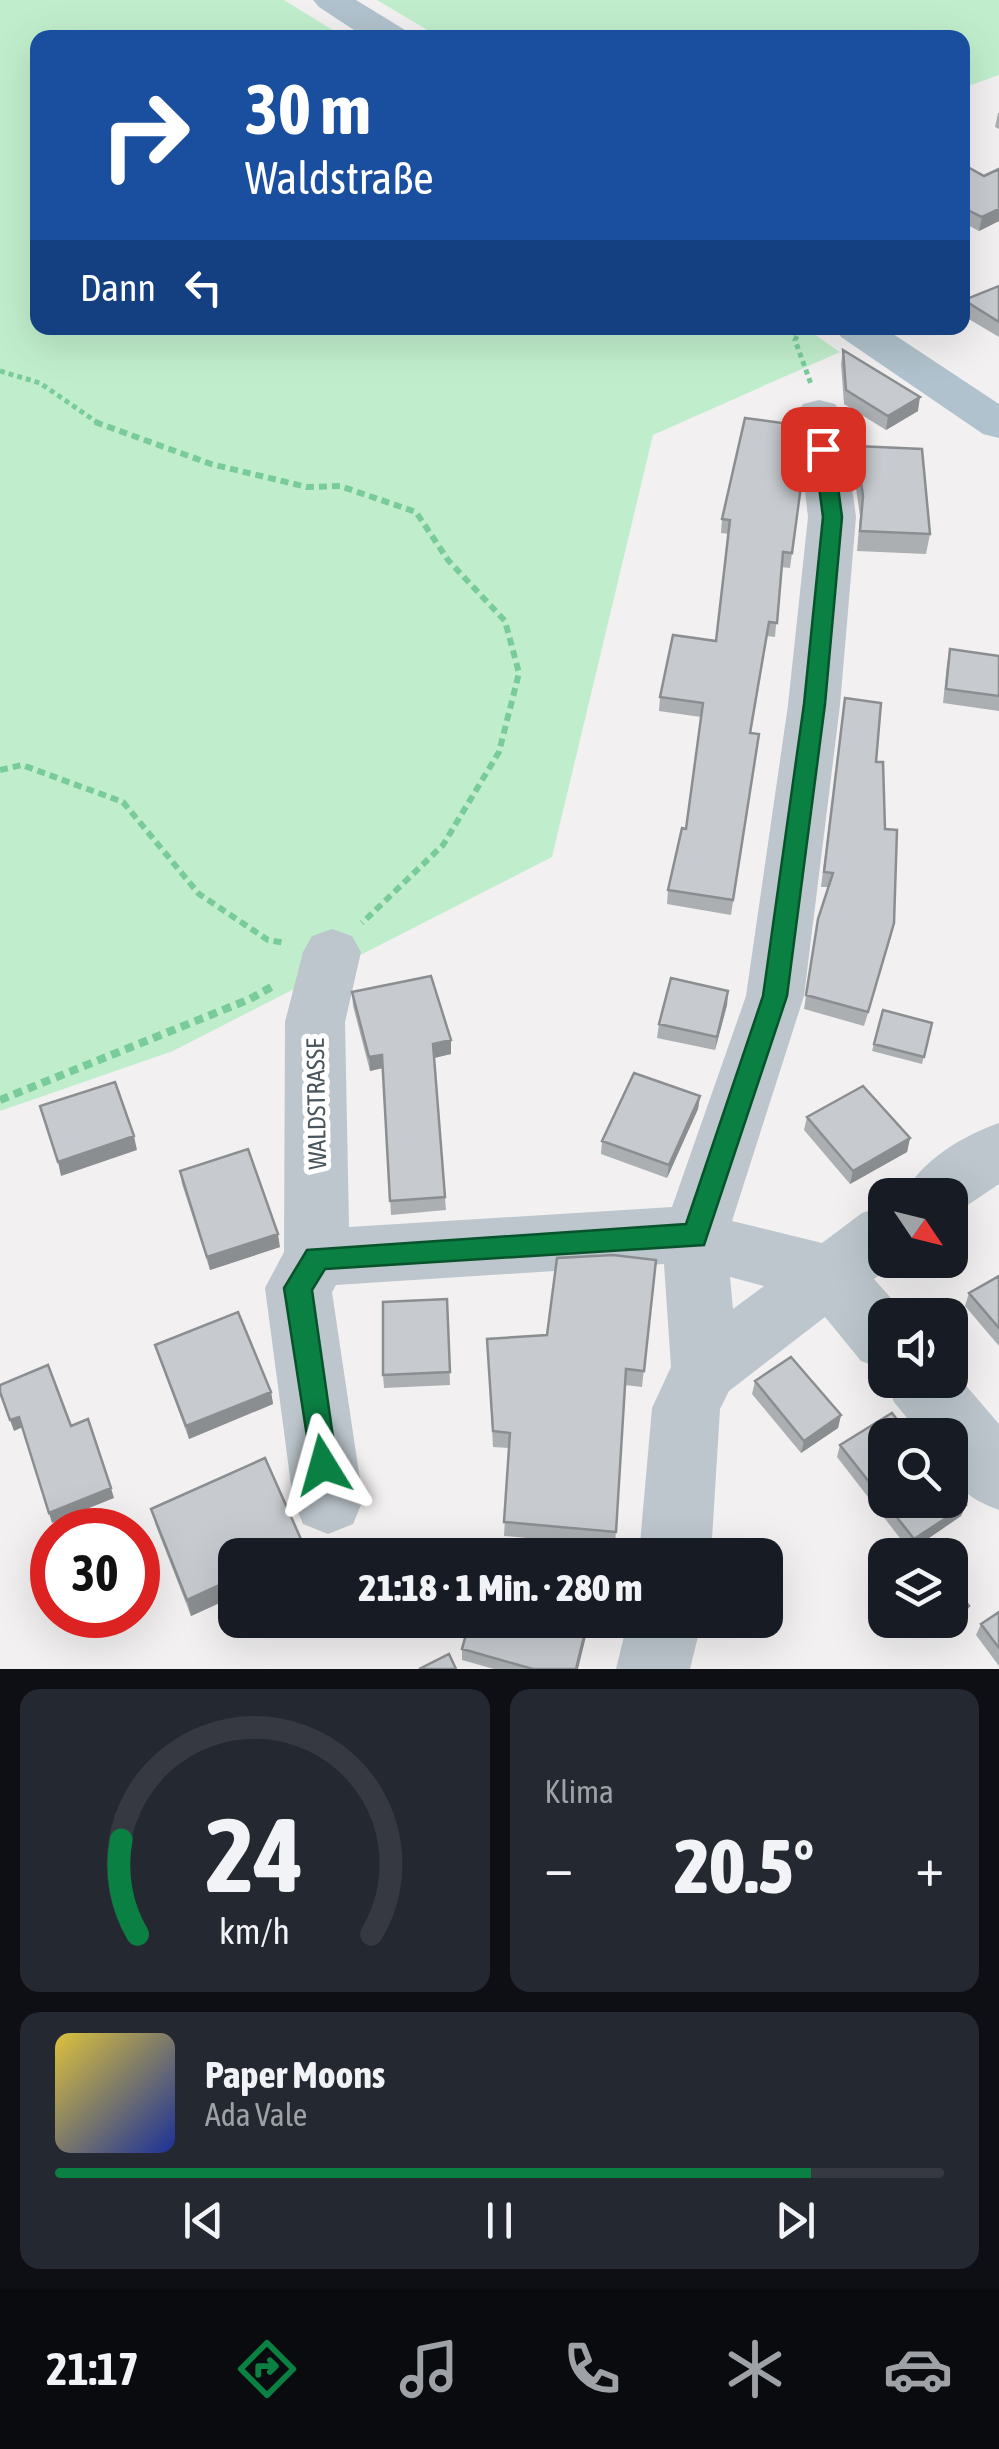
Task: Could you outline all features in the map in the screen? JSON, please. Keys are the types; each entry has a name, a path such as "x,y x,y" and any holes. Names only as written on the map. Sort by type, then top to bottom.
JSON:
{"main road":[{"path":"330,0 379,30"},
{"path":"866,335 999,424"}],"street":[{"path":"704,1369 694,1237 775,996 814,704 832,517 818,414"},
{"name":"WALDSTRASSE","path":"328,1500 298,1288 317,1258 315,1022 332,952"},
{"path":"959,1178 999,1149"},
{"path":"317,1258 675,1234 829,1274 868,1320"},
{"path":"675,1538 686,1408 704,1369 868,1245"},
{"path":"933,1398 999,1478"},
{"path":"653,1669 661,1638"}],"path":[{"path":"798,335 795,340 818,414"},
{"path":"0,371 40,384 96,423 211,464 307,487 340,486 416,512 448,560 505,621 519,673 499,752 444,845 332,952 250,999 0,1100"},
{"path":"0,770 22,765 123,802 199,894 268,940 332,952"}],"green space":[{"path":"0,0 284,0 333,30 30,30 30,335 815,335 840,352 653,435 552,857 173,1051 0,1111"},
{"path":"377,0 999,0 999,75 970,85 970,30 427,30"}],"building":[{"path":"970,168 984,176 999,169 999,209 982,217 970,211"},
{"path":"999,286 999,322 970,304 970,298"},
{"path":"843,350 920,397 888,416 846,390"},
{"path":"745,418 797,425 803,471 792,553 783,552 777,623 769,622 750,733 759,734 733,900 668,890 682,828 686,829 703,703 660,697 673,635 716,641 730,520 722,519"},
{"path":"856,446 922,449 930,534 860,531 863,496"},
{"path":"950,649 999,656 999,696 946,689"},
{"path":"845,698 881,703 876,762 883,762 885,829 897,830 894,923 868,1012 806,995 818,919 833,873 824,872"},
{"path":"431,976 451,1040 433,1044 445,1197 390,1201 382,1055 369,1057 352,992"},
{"path":"671,978 728,991 717,1037 659,1024"},
{"path":"883,1010 932,1023 924,1057 874,1044"},
{"path":"634,1073 700,1096 669,1165 602,1141"},
{"path":"115,1082 134,1136 58,1162 40,1106"},
{"path":"863,1086 910,1138 853,1171 807,1117"},
{"path":"248,1149 278,1234 207,1257 180,1171"},
{"path":"613,1255 656,1260 644,1371 626,1369 616,1532 504,1522 510,1433 493,1431 487,1339 547,1335 557,1258"},
{"path":"999,1276 999,1328 969,1293"},
{"path":"447,1299 450,1372 383,1375 383,1302"},
{"path":"238,1312 271,1392 186,1426 155,1345"},
{"path":"791,1357 841,1415 804,1441 755,1381"},
{"path":"48,1365 71,1426 88,1419 111,1488 61,1508 47,1508 19,1417 10,1420 0,1385"},
{"path":"868,1428 868,1481 840,1445"},
{"path":"265,1458 300,1538 218,1538 218,1586 187,1600 160,1532 160,1508 153,1508"},
{"path":"897,1518 946,1518 916,1538"},
{"path":"999,1612 999,1648 981,1624"},
{"path":"465,1638 584,1638 576,1669 533,1669 462,1649"},
{"path":"449,1654 456,1669 419,1669"}],"route":[{"path":"323,1465 298,1288 317,1258 675,1234 694,1237 775,996 814,704 832,517 823,449"}]}
